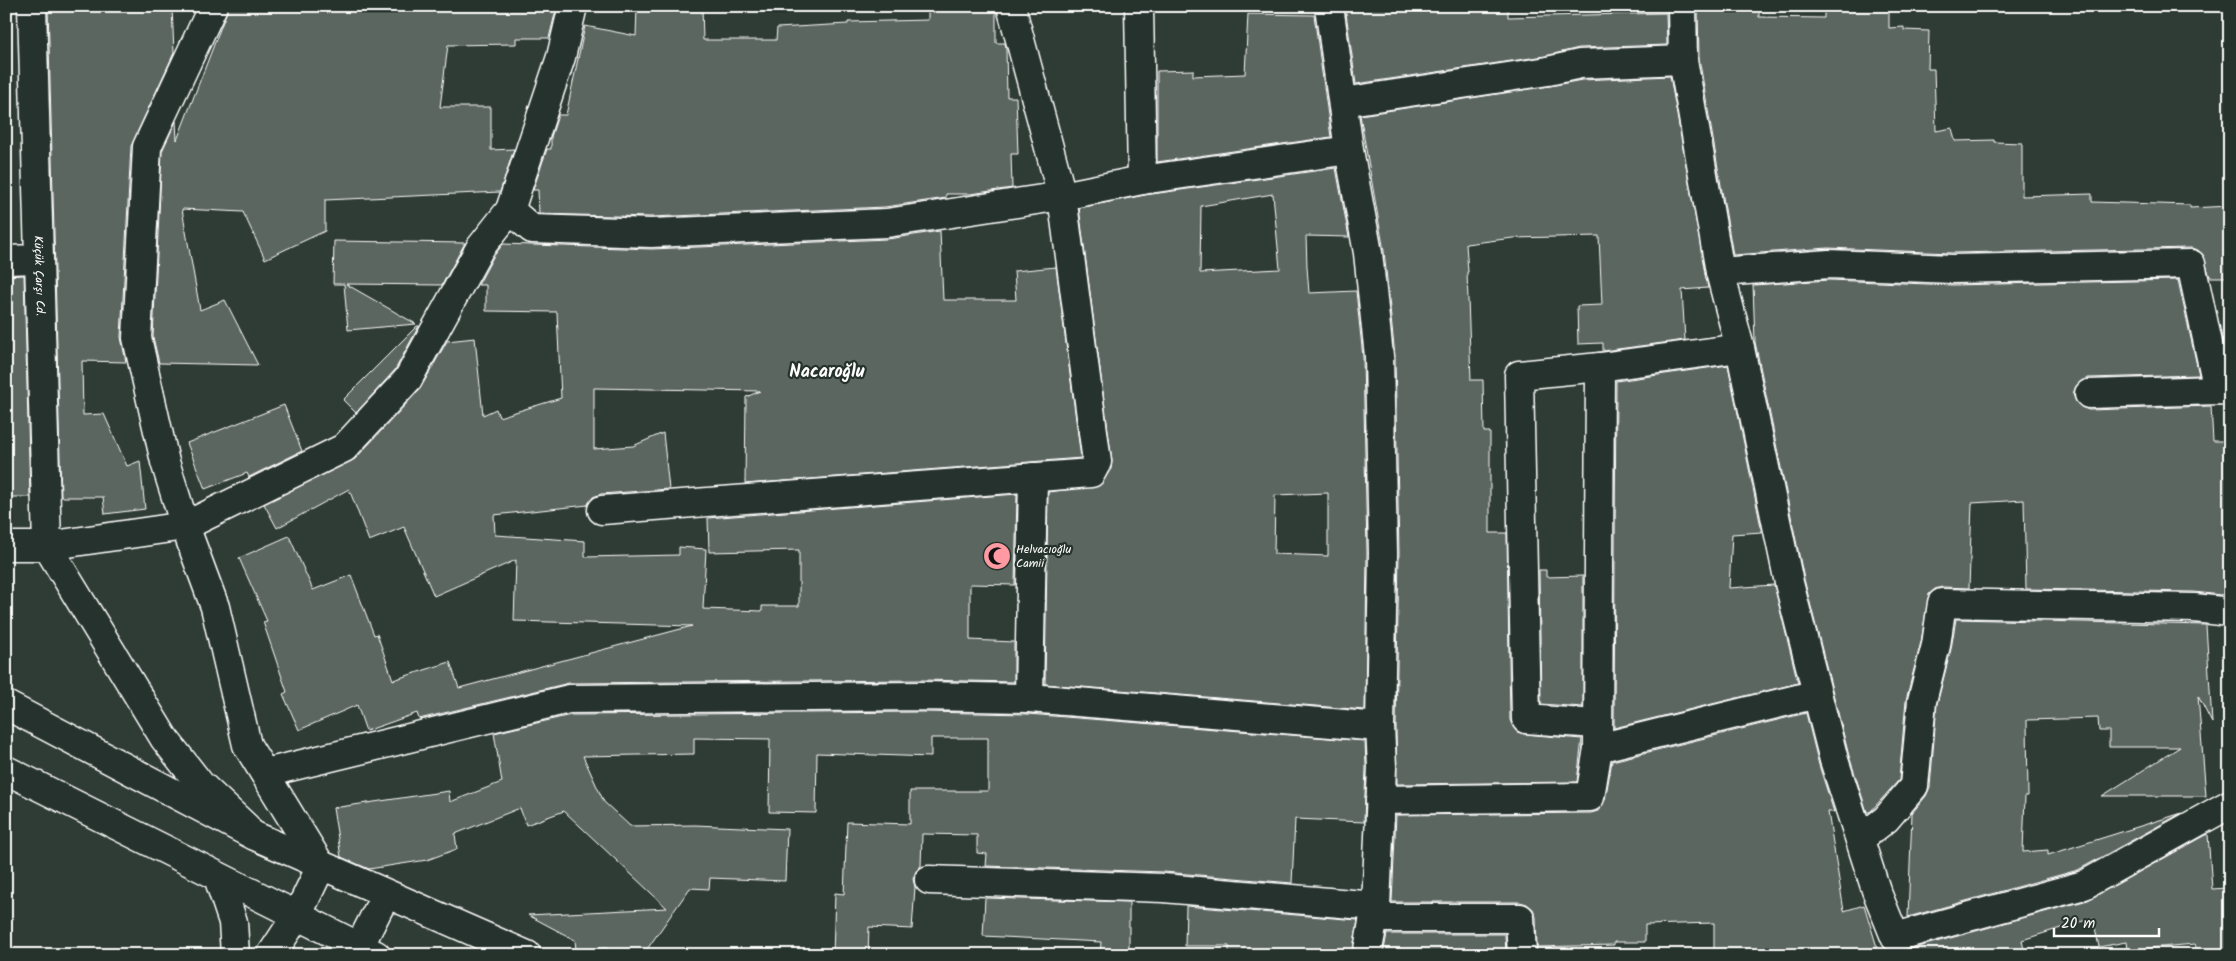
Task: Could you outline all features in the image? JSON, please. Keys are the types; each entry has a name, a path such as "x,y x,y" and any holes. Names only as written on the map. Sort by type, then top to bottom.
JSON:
{"street":[{"name":"Küçük Çarşı Cd.","path":"32,6 47,546"},
{"path":"212,6 148,147 137,338 165,462 184,526 214,607 247,745 322,866"},
{"path":"6,546 47,546 184,526 344,448 408,379 480,248 510,210 561,57 573,6"},
{"path":"602,510 1091,473 1097,462 1062,196 1012,6"},
{"path":"1140,6 1142,180"},
{"path":"1329,6 1349,150 1368,253 1379,356 1383,553 1380,727 1382,767 1376,906 1367,955"},
{"path":"1682,6 1683,60 1720,272 1740,348 1789,583 1834,760 1876,890 1895,937 2084,885 2230,804"},
{"path":"1343,102 1548,71 1580,64 1683,60"},
{"path":"510,210 532,229 651,233 886,223 1062,196 1142,180 1349,150"},
{"path":"6,260 38,259"},
{"path":"1720,272 1829,264 1952,269 2191,264 2224,390 2089,394"},
{"path":"1740,348 1600,367 1519,375 1526,719 1597,736 1817,694"},
{"path":"1380,800 1590,797 1597,736 1600,367"},
{"path":"1029,698 1033,477"},
{"path":"47,546 164,738 200,784 255,836"},
{"path":"1860,838 1886,819 1914,786 1922,701 1936,645 1942,603 2194,608 2230,612"},
{"path":"265,773 569,699 922,696 1029,698 1380,727"},
{"path":"6,705 255,836 527,955"},
{"path":"6,770 218,877 298,914 363,952 386,894"},
{"path":"271,955 298,914 322,866"},
{"path":"218,877 233,922 235,955"},
{"path":"929,880 1163,888 1376,906"},
{"path":"1376,906 1380,918 1520,918 1522,955"}],"building":[{"path":"48,6 172,6 174,53 131,146 121,337 126,362 82,361 83,415 104,414 127,466 140,461 145,509 105,514 103,497 61,497"},
{"path":"229,6 557,6 549,38 516,38 516,44 448,45 440,107 491,107 491,150 514,149 500,192 325,200 325,231 265,259 243,212 182,209 200,310 225,300 258,365 159,363 153,337 162,151 176,121 177,140"},
{"path":"637,6 702,6 703,40 776,40 777,28 848,24 848,22 928,20 928,6 996,6 996,43 1005,43 1006,48 1007,97 1016,97 1018,154 1011,154 1012,188 970,194 946,194 946,198 885,207 651,217 539,214 538,190 533,190 547,149 551,149 551,137 558,115 566,115 585,26 636,36"},
{"path":"1345,6 1508,6 1508,17 1666,13 1667,45 1579,48 1545,56 1356,84"},
{"path":"1759,6 1759,17 1824,18 1824,6 1889,6 1889,28 1904,27 1904,30 1929,31 1928,69 1934,69 1936,131 1952,128 1955,141 1994,140 1994,142 2022,143 2022,196 2092,194 2092,202 2190,205 2190,208 2230,206 2230,277 2210,277 2203,255 2198,250 2191,248 1952,253 1828,248 1733,255 1699,58 1698,7"},
{"path":"1248,14 1314,15 1331,137 1157,162 1157,71 1193,70 1193,76 1245,74"},
{"path":"1670,76 1708,288 1682,290 1685,340 1603,351 1603,343 1578,344 1577,306 1602,305 1599,236 1513,238 1466,244 1471,380 1483,380 1484,432 1490,432 1490,533 1507,533 1510,720 1517,732 1524,734 1582,739 1577,782 1397,784 1399,553 1395,356 1384,251 1360,115 1582,80"},
{"path":"1336,168 1349,237 1306,236 1307,267 1309,293 1356,291 1363,357 1367,553 1365,710 1045,684 1048,492 1099,486 1111,469 1112,461 1079,208 1145,195","holes":["1273,194 1280,269 1200,273 1201,206","1328,493 1328,556 1274,554 1275,495"]},
{"path":"940,231 943,300 1016,300 1014,271 1056,267 1081,458 745,484 746,397 760,391 594,388 594,449 633,446 663,433 669,489 601,494 593,497 588,505 494,515 495,535 585,541 585,557 679,555 679,547 706,549 703,609 762,611 762,606 799,606 799,550 709,552 708,518 1017,494 1015,585 970,584 970,640 1014,642 1014,682 922,680 569,683 419,719 417,713 366,731 357,705 299,730 283,694 287,692 263,622 267,621 239,558 289,536 313,590 351,575 374,635 377,634 393,680 450,662 459,688 692,626 514,621 516,560 434,596 404,527 369,541 349,489 277,528 264,504 355,459 420,389 447,341 475,338 483,415 496,409 499,417 561,398 557,312 486,311 486,285 478,285 493,257 503,244 652,249 888,239"},
{"path":"334,241 465,243 442,285 346,284 416,324 348,330 344,284 333,284"},
{"path":"24,275 30,497 6,497 6,276"},
{"path":"1829,280 1952,285 2178,280 2199,375 2088,378 2076,386 2073,394 2076,402 2081,407 2089,410 2211,406 2213,441 2230,441 2230,596 2194,592 2026,589 2024,500 1972,503 1969,588 1942,587 1935,589 1929,594 1921,642 1906,700 1899,780 1870,812 1867,812 1849,756 1804,579 1755,342 1753,285"},
{"path":"419,326 395,370 356,413 343,400"},
{"path":"1728,365 1762,532 1732,534 1729,588 1774,585 1798,683 1614,728 1616,381"},
{"path":"284,405 302,451 249,477 247,473 205,489 187,443"},
{"path":"1539,570 1546,570 1546,577 1583,576 1583,707 1541,704"},
{"path":"1956,619 2206,625 2212,723 2198,696 2206,796 2102,796 2180,747 2109,747 2109,731 2099,731 2098,718 2027,720 2028,796 2025,796 2023,852 2048,850 2048,855 2182,813 2078,870 1908,917 1912,813 1926,796 1930,787 1937,704 1951,649"},
{"path":"922,712 1028,714 1365,741 1364,822 1295,819 1292,883 1164,872 986,866 987,854 977,853 977,835 922,834 921,866 916,871 913,879 915,887 912,929 869,927 868,955 833,955 835,893 844,894 847,822 910,824 910,791 988,791 988,738 931,738 931,757 817,753 816,813 769,812 770,739 694,738 694,754 583,756 604,802 630,826 695,825 787,829 785,881 710,878 709,889 690,888 643,955 616,955 606,948 576,950 575,940 528,915 667,908 564,811 526,825 520,808 455,834 457,849 427,860 369,869 341,857 333,808 449,791 450,802 502,782 494,733 571,715"},
{"path":"1806,713 1819,765 1834,812 1828,812 1844,911 1864,905 1877,947 1852,955 1714,955 1714,923 1645,925 1645,942 1614,942 1614,945 1537,947 1536,917 1533,909 1527,904 1520,902 1392,902 1396,815 1591,813 1598,811 1605,800 1612,761"},
{"path":"2208,834 2212,889 2227,888 2230,955 2198,955 2195,944 2127,950 2126,942 2099,947 2093,918 2022,940 2025,955 1907,955 1907,950 2088,900"},
{"path":"985,898 1129,902 1129,955 1100,955 1101,942 983,936"},
{"path":"1186,906 1358,920 1352,955 1229,955 1229,946 1185,946"},
{"path":"1387,934 1505,934 1506,955 1383,955"}],"place":[{"name":"Helvacıoğlu Camii","path":"997,556"}],"district":[{"name":"Nacaroğlu","path":"827,371"}]}
